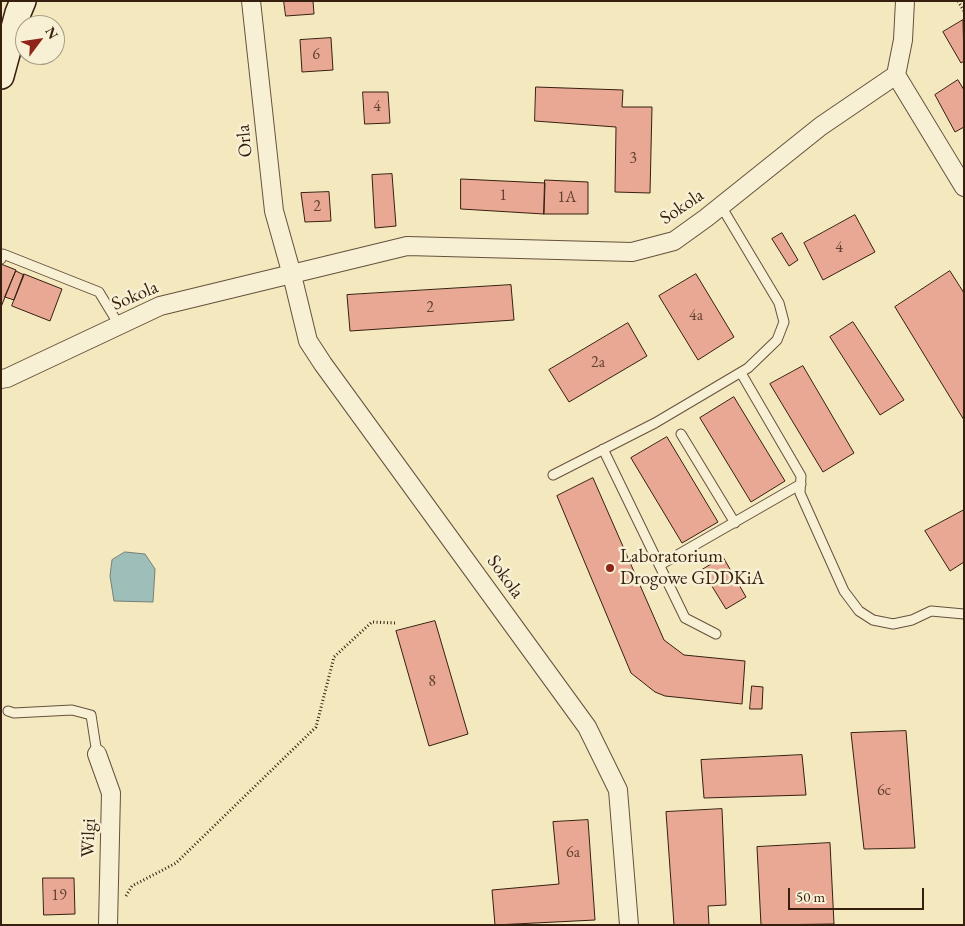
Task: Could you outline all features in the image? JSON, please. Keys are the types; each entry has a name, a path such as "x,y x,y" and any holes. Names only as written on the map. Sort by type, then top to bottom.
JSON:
{"main road":[{"path":"1,76 23,1"}],"street":[{"name":"Orla","path":"251,1 274,211 292,275"},
{"path":"906,1 903,40 896,75 964,187"},
{"name":"Sokola","path":"1,379 7,378 160,306 408,246 632,252 674,241 821,126 896,75"},
{"name":"Sokola","path":"292,275 308,341 323,364 588,727 618,790 629,925"},
{"name":"Wilgi","path":"97,754 111,793 108,925"}],"lane":[{"path":"553,475 655,422 741,373 777,340 784,322 779,303 721,206"},
{"path":"1,259 3,254 99,292 119,326"},
{"path":"741,373 802,476 800,493 844,591 859,610 873,620 893,624 912,620 931,611 964,614"},
{"path":"681,434 735,523"},
{"path":"603,450 685,618 716,634"},
{"path":"660,565 801,484"},
{"path":"8,711 14,714 72,710 91,715 97,754"}],"path":[{"path":"958,1 964,11"},
{"path":"123,902 132,886 176,863 316,727 334,657 372,622 395,623"}],"water":[{"path":"125,552 145,554 155,569 153,602 114,601 110,576 112,560"}],"building":[{"path":"284,1 313,1 314,14 286,16"},
{"path":"963,20 964,61 961,63 943,32"},
{"path":"331,38 333,70 302,72 300,40"},
{"path":"958,80 964,90 964,127 955,132 935,95"},
{"path":"536,87 623,90 622,107 652,107 650,193 615,192 616,127 535,121"},
{"path":"363,92 388,92 390,123 365,124"},
{"path":"392,174 396,226 375,228 372,175"},
{"path":"461,179 545,183 544,214 461,209"},
{"path":"545,180 588,182 588,214 544,214"},
{"path":"329,192 331,221 305,222 301,193"},
{"path":"855,215 875,252 823,280 804,243"},
{"path":"782,233 798,260 789,266 772,239"},
{"path":"1,264 16,270 1,307"},
{"path":"16,271 24,275 14,300 5,297"},
{"path":"950,271 964,293 964,420 895,307"},
{"path":"24,274 62,289 50,321 12,306"},
{"path":"696,274 734,337 698,360 659,296"},
{"path":"511,285 514,320 350,331 347,295"},
{"path":"853,322 904,400 880,415 830,337"},
{"path":"628,323 647,356 569,402 549,370"},
{"path":"803,366 854,453 823,472 770,384"},
{"path":"734,397 785,481 751,502 700,418"},
{"path":"667,437 718,522 682,543 631,458"},
{"name":"Laboratorium Drogowe GDDKiA","path":"593,478 664,640 684,655 745,661 742,704 665,696 655,692 631,673 557,496"},
{"path":"964,510 964,562 950,571 925,531"},
{"path":"723,557 746,597 726,609 702,570"},
{"path":"435,621 468,734 429,746 396,631"},
{"path":"752,686 763,687 762,709 750,709"},
{"path":"906,731 915,848 864,849 851,733"},
{"path":"802,755 806,795 704,798 701,760"},
{"path":"722,809 726,905 708,906 709,925 674,925 666,812"},
{"path":"588,820 595,920 495,925 492,890 559,884 553,822"},
{"path":"830,843 834,924 761,925 757,847"},
{"path":"43,878 74,878 75,914 44,915"}],"place":[{"name":"Laboratorium Drogowe GDDKiA","path":"610,568"}]}
